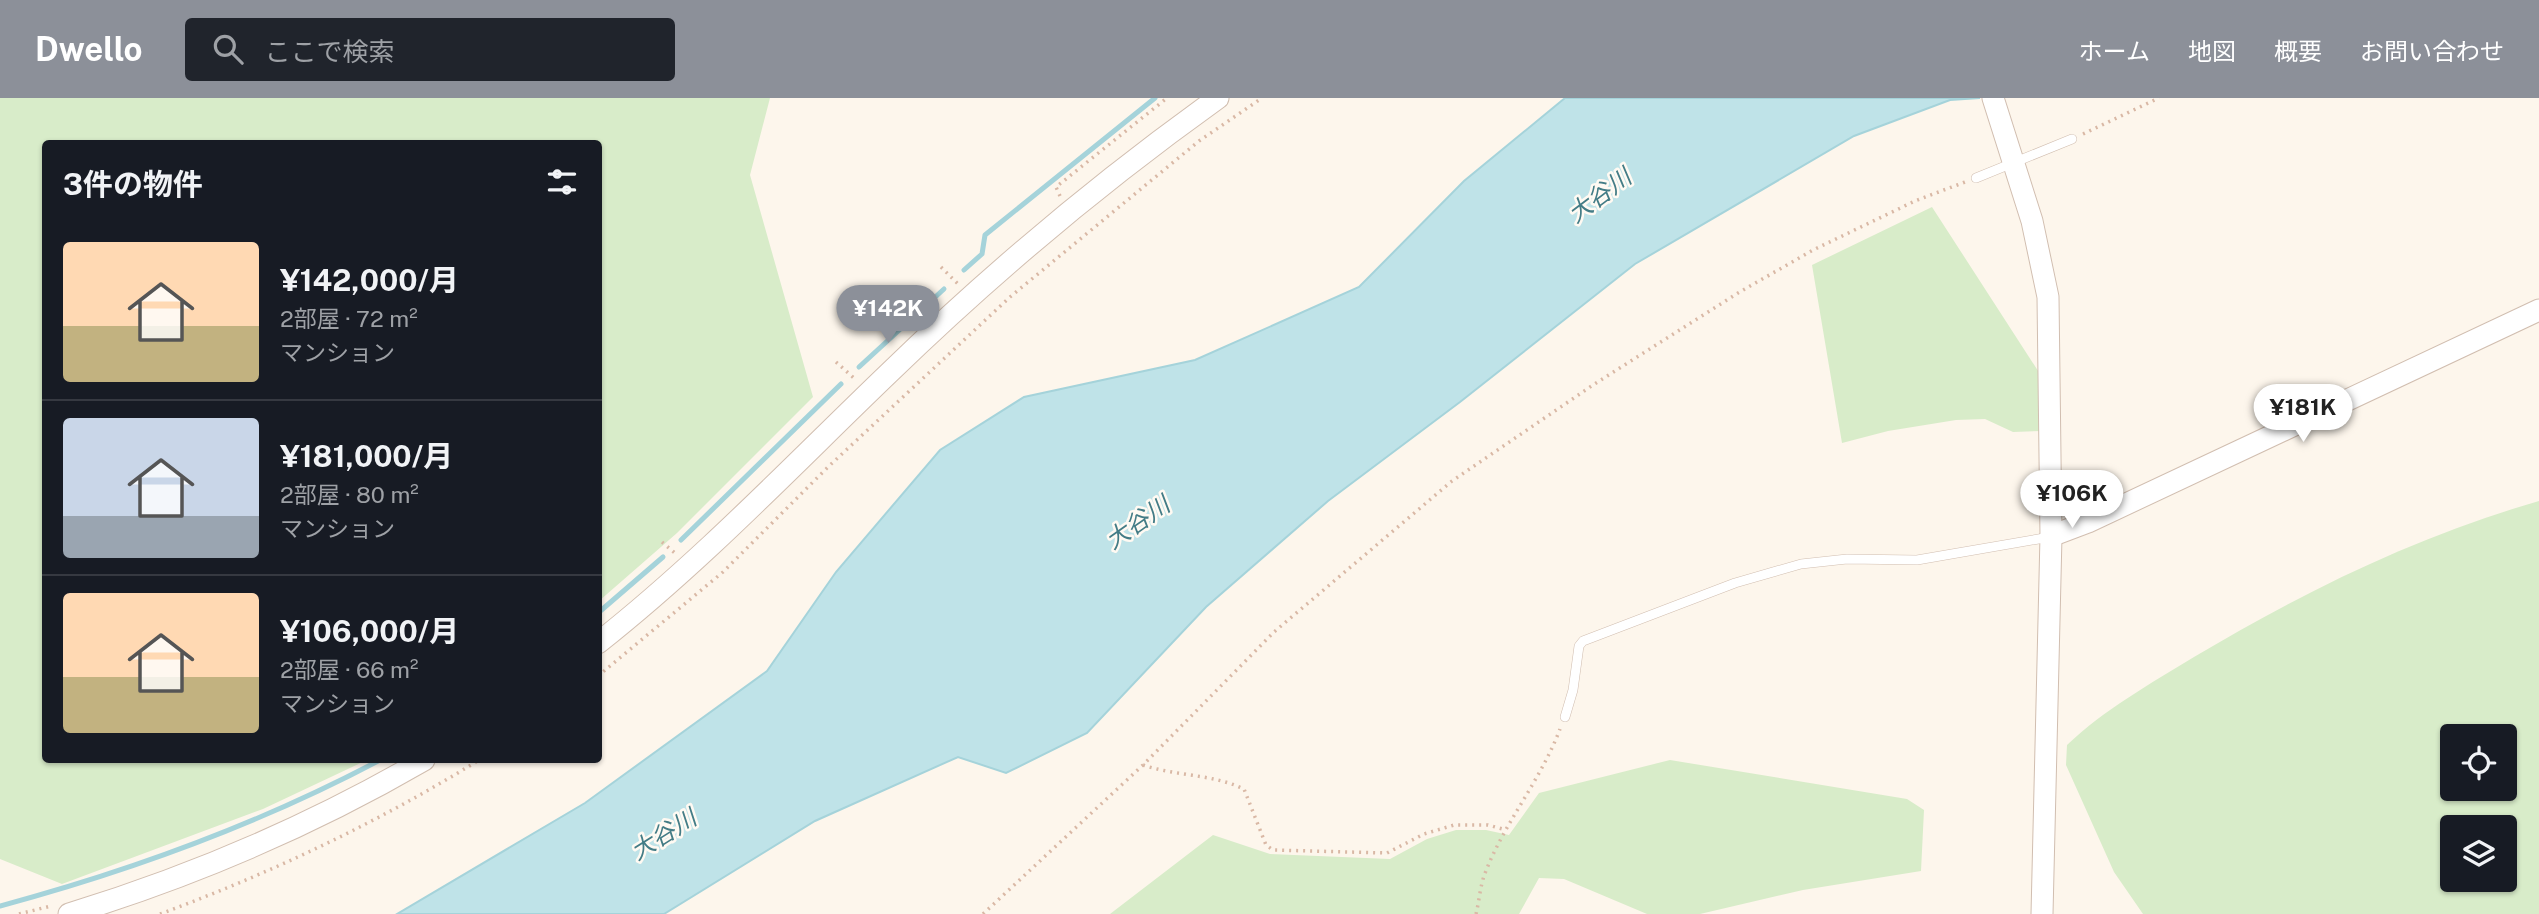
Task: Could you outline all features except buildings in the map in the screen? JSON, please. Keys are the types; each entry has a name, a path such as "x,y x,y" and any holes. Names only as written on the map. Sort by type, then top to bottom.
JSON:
{"street":[{"path":"602,640 691,567 869,392 984,286 1070,213 1218,98"},
{"path":"1993,98 2038,246 2048,297 2051,536 2042,914"},
{"path":"2051,536 2088,522 2539,310"},
{"path":"69,914 118,899 258,845 418,763"}],"lane":[{"path":"1976,178 2072,139"},
{"path":"1565,717 1573,690 1579,646 1583,641 1735,583 1820,560 1917,560 2051,536"}],"path":[{"path":"1070,213 1056,187 1167,98"},
{"path":"602,673 723,572 828,467 1010,297 1199,141 1262,98"},
{"path":"2072,139 2159,98"},
{"path":"983,914 1143,765 1274,632 1452,481 1592,385 1738,293 1825,245 1915,201 1976,178"},
{"path":"836,362 869,392"},
{"path":"1476,914 1484,877 1506,831 1547,765 1565,717"},
{"path":"160,914 221,892 303,855 474,763"},
{"path":"1143,765 1167,773 1233,784 1244,789 1266,845 1273,850 1387,853 1424,834 1454,825 1488,825 1506,831"}],"green space":[{"path":"0,98 770,98 750,175 813,397 677,533 602,598 602,140 42,140 42,763 361,763 263,809 62,884 0,859"},
{"path":"1932,207 2042,377 2041,431 2013,432 1985,419 1956,420 1888,431 1842,443 1812,265"},
{"path":"2539,501 2539,914 2143,914 2114,872 2066,765 2067,745 2128,698 2235,633 2319,588 2449,531"},
{"path":"1670,760 1907,799 1924,810 1921,871 1803,890 1700,914 1647,914 1564,879 1539,878 1519,914 1110,914 1213,835 1270,854 1390,859 1427,839 1456,830 1486,830 1509,835 1539,793"}],"water":[{"name":"大谷川","path":"1565,98 1980,98 1950,100 1854,136 1635,264 1460,402 1328,501 1206,607 1087,733 1006,773 958,757 815,821 664,914 397,914 585,803 767,671 836,572 940,450 1024,397 1195,360 1359,287 1464,181"}],"waterway":[{"path":"964,270 982,254 985,235 1155,98"},
{"path":"859,367 944,289"},
{"path":"681,540 841,384"},
{"path":"602,610 663,557"},
{"path":"0,906 194,844 289,804 374,763"}]}
